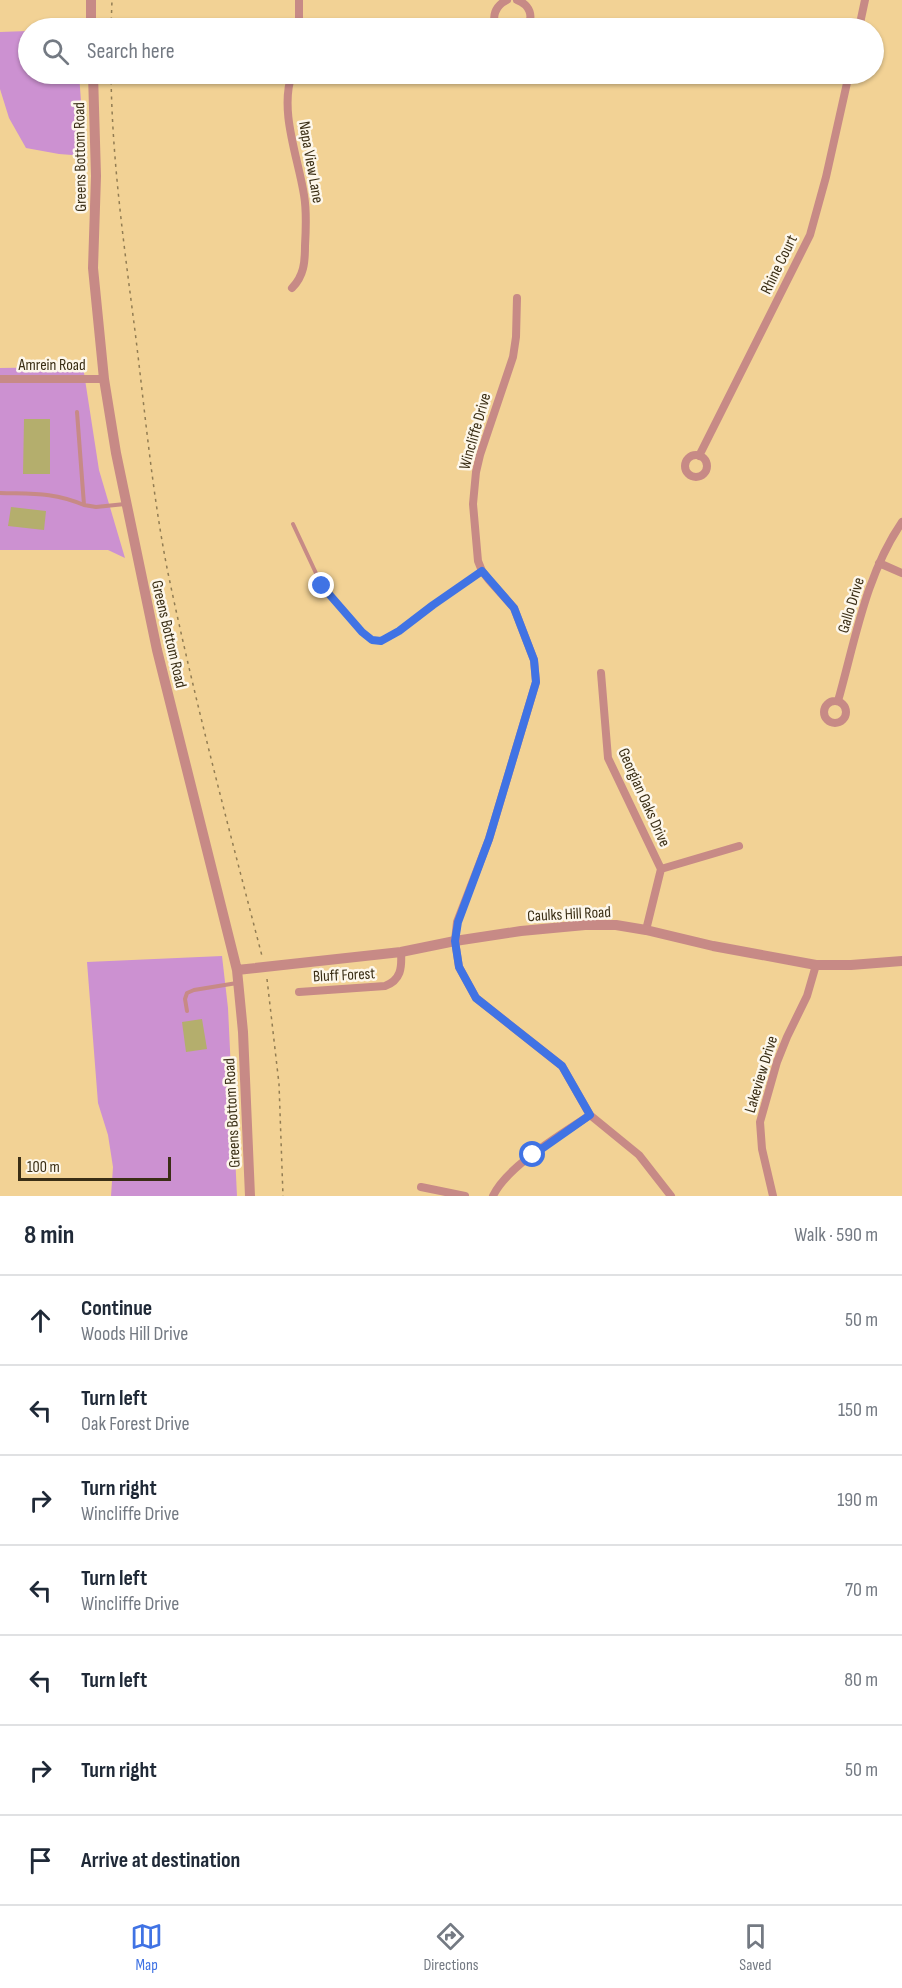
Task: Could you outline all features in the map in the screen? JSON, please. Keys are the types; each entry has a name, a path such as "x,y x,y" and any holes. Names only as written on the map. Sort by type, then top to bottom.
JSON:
{"street":[{"path":"91,0 91,18"},
{"path":"299,0 299,18"},
{"path":"517,0 525,4 531,18"},
{"path":"861,18 865,0"},
{"path":"494,18 495,12 503,1"},
{"name":"Greens Bottom Road","path":"93,84 96,176 93,268 104,379 116,453 157,650 237,970 243,1032 250,1196"},
{"name":"Napa View Lane","path":"288,84 287,109 305,198 306,216 304,263 300,280 292,288"},
{"name":"Rhine Court","path":"699,456 810,235 826,177 847,84"},
{"name":"Wincliffe Drive","path":"455,941 458,922 489,839 536,682 534,660 514,608 482,571 478,561 473,504 476,472 513,357 517,298"},
{"name":"Amrein Road","path":"0,379 104,379"},
{"name":"Gallo Drive","path":"838,701 866,600 879,563 892,536 902,522"},
{"path":"879,563 902,573"},
{"name":"Georgian Oaks Drive","path":"601,673 608,758 661,869 646,930"},
{"path":"661,869 739,846"},
{"name":"Caulks Hill Road","path":"237,970 401,952 554,926 616,926 646,930 712,946 816,965 902,961"},
{"path":"455,941 459,967 476,998 562,1066 590,1115 639,1155 671,1196"},
{"name":"Bluff Forest","path":"299,992 391,984 399,977 402,965 401,952"},
{"name":"Lakeview Drive","path":"773,1196 762,1149 760,1122 777,1062 807,996 816,965"},
{"path":"493,1196 514,1170 590,1115"},
{"path":"421,1187 465,1196"}],"lane":[{"path":"77,412 84,505"},
{"path":"0,493 50,494 96,507 126,504"},
{"path":"293,524 322,586 362,632 372,640 381,641 399,631 482,571"},
{"path":"187,1011 185,999 187,993 238,983"}],"path":[{"path":"111,18 112,0"},
{"path":"111,84 112,131 119,210 156,502 168,571 192,679 265,967 279,1084 283,1196"}],"shaded area":[{"path":"18,31 18,84 80,84 85,156 26,148 9,118 0,89 0,32"},
{"path":"82,360 99,470 125,558 108,550 0,550 0,368 66,367"},
{"path":"222,956 228,1008 237,1196 111,1196 113,1167 108,1135 98,1103 87,962"}],"building":[{"path":"24,419 50,419 50,474 23,474"},
{"path":"11,507 46,511 44,530 8,526"},
{"path":"202,1019 207,1049 186,1052 182,1022"}],"route":[{"path":"322,586 362,632 372,640 381,641 399,631 482,571 514,608 534,660 536,682 529,708 489,839 458,922 455,941 459,967 476,998 562,1066 590,1115 533,1155"}]}
